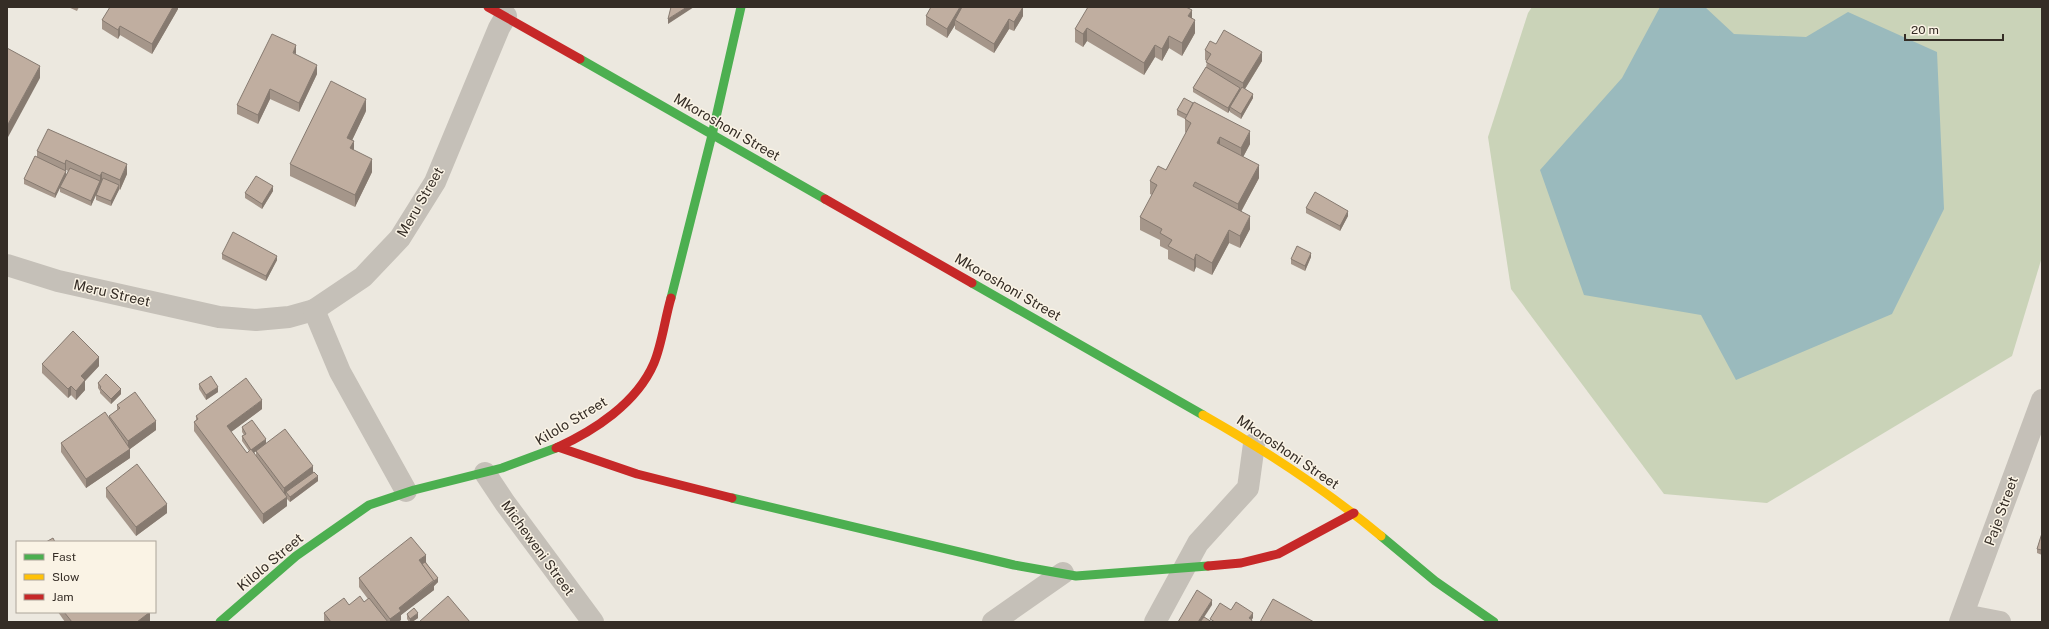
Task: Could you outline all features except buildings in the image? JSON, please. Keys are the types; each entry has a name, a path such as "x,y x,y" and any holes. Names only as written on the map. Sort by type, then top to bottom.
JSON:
{"street":[{"name":"Kilolo Street","path":"220,622 286,564 334,528 371,504 406,491 485,473 538,457 596,425 626,402 641,384 654,363 712,135 741,7"},
{"name":"Mkoroshoni Street","path":"497,12 1254,444 1354,513 1435,581 1494,622"},
{"name":"Meru Street","path":"7,265 58,281 219,318 256,320 289,317 314,310 363,277 400,238 435,182 499,28 497,12"},
{"path":"314,310 340,372 406,491"},
{"name":"Paje Street","path":"1962,618 2042,400"},
{"path":"1154,622 1198,543 1248,488 1254,444"},
{"path":"558,447 637,474 708,492 1014,565 1076,576 1183,569 1241,563 1278,554 1354,513"},
{"name":"Micheweni Street","path":"485,473 505,504 593,622"},
{"path":"993,622 1063,573"},
{"path":"1962,618 2000,622"}],"green space":[{"path":"1532,7 2042,7 2042,257 2012,356 1767,503 1664,494 1511,289 1488,137 1528,13"}],"water":[{"path":"1660,7 1705,7 1734,34 1806,37 1848,12 1937,52 1944,209 1892,314 1736,380 1701,315 1584,295 1540,170 1622,78"}],"traffic: fast":[{"path":"671,298 712,135 741,7"},
{"path":"580,59 825,199"},
{"path":"972,283 1203,415"},
{"path":"220,622 296,556 369,505 414,490 502,468 556,448"},
{"path":"732,498 1014,565 1076,576 1208,566"},
{"path":"1381,536 1435,581 1494,622"}],"traffic: slow":[{"path":"1203,415 1295,471 1381,536"}],"traffic: jam":[{"path":"488,7 580,59"},
{"path":"825,199 972,283"},
{"path":"556,448 599,424 626,403 637,391 657,356 671,298"},
{"path":"558,447 637,474 732,498"},
{"path":"1208,566 1241,563 1278,554 1354,513"}]}
